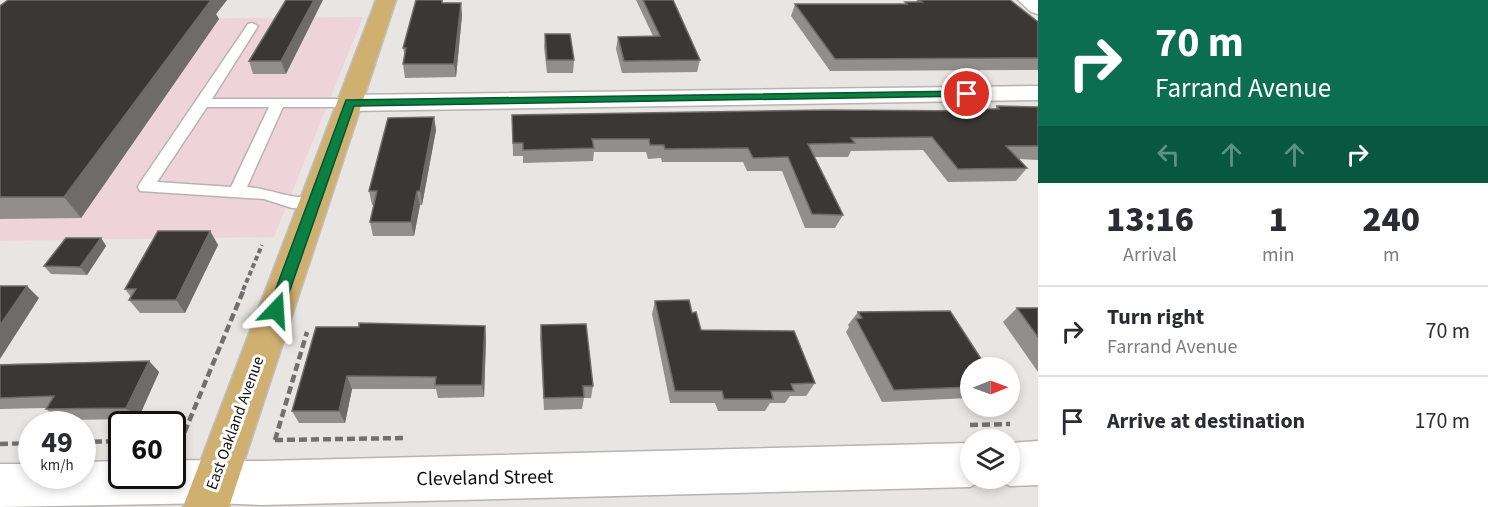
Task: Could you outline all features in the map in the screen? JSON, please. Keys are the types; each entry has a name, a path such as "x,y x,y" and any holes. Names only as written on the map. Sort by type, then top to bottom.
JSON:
{"main road":[{"name":"East Oakland Avenue","path":"210,494 386,0"}],"street":[{"path":"1028,0 1038,0"},
{"path":"1028,0 1038,8"},
{"path":"350,103 1038,93"},
{"path":"1020,464 1038,463"},
{"name":"Cleveland Street","path":"0,487 210,494 262,483 960,465"}],"lane":[{"path":"252,26 146,187 265,194 292,202 314,203"},
{"path":"237,192 278,102"},
{"path":"203,103 350,103"}],"path":[{"path":"0,444 18,443"}],"shaded area":[{"path":"363,17 274,237 0,241 0,20"}],"building":[{"path":"8,0 211,0 64,197 0,197 0,6"},
{"path":"286,0 314,0 281,61 249,61"},
{"path":"416,0 461,3 454,64 403,64 406,48 403,48"},
{"path":"643,0 673,0 700,60 624,61 618,37 660,36"},
{"path":"919,0 1010,0 1038,22 1038,58 835,59 795,4 907,4 905,2 922,2"},
{"path":"545,34 570,34 574,60 547,60"},
{"path":"997,106 1038,107 1038,146 1006,146 1027,168 958,169 932,137 851,138 855,143 808,144 843,215 812,214 788,157 753,158 748,148 665,149 664,145 650,145 649,139 592,139 594,148 523,150 523,143 513,143 512,115 828,110 970,111 968,109 999,109"},
{"path":"434,117 420,191 417,191 411,222 370,222 377,191 369,191 388,118"},
{"path":"158,231 210,231 176,300 129,300 136,289 125,289"},
{"path":"66,238 101,238 80,267 44,266"},
{"path":"0,286 27,286 0,325"},
{"path":"689,300 692,313 696,312 701,330 794,331 815,383 791,384 794,391 771,391 773,399 724,399 722,391 675,391 655,301"},
{"path":"1017,308 1038,308 1038,337"},
{"path":"950,311 980,357 960,357 960,387 894,390 856,319 862,318 858,312"},
{"path":"359,323 485,326 482,385 435,385 436,377 347,376 339,411 292,411 316,327 359,327"},
{"path":"586,324 593,386 583,386 584,397 544,398 541,325"},
{"path":"149,361 126,408 46,409 54,396 0,398 0,365"}],"route":[{"path":"276,310 350,103 967,94"}]}
